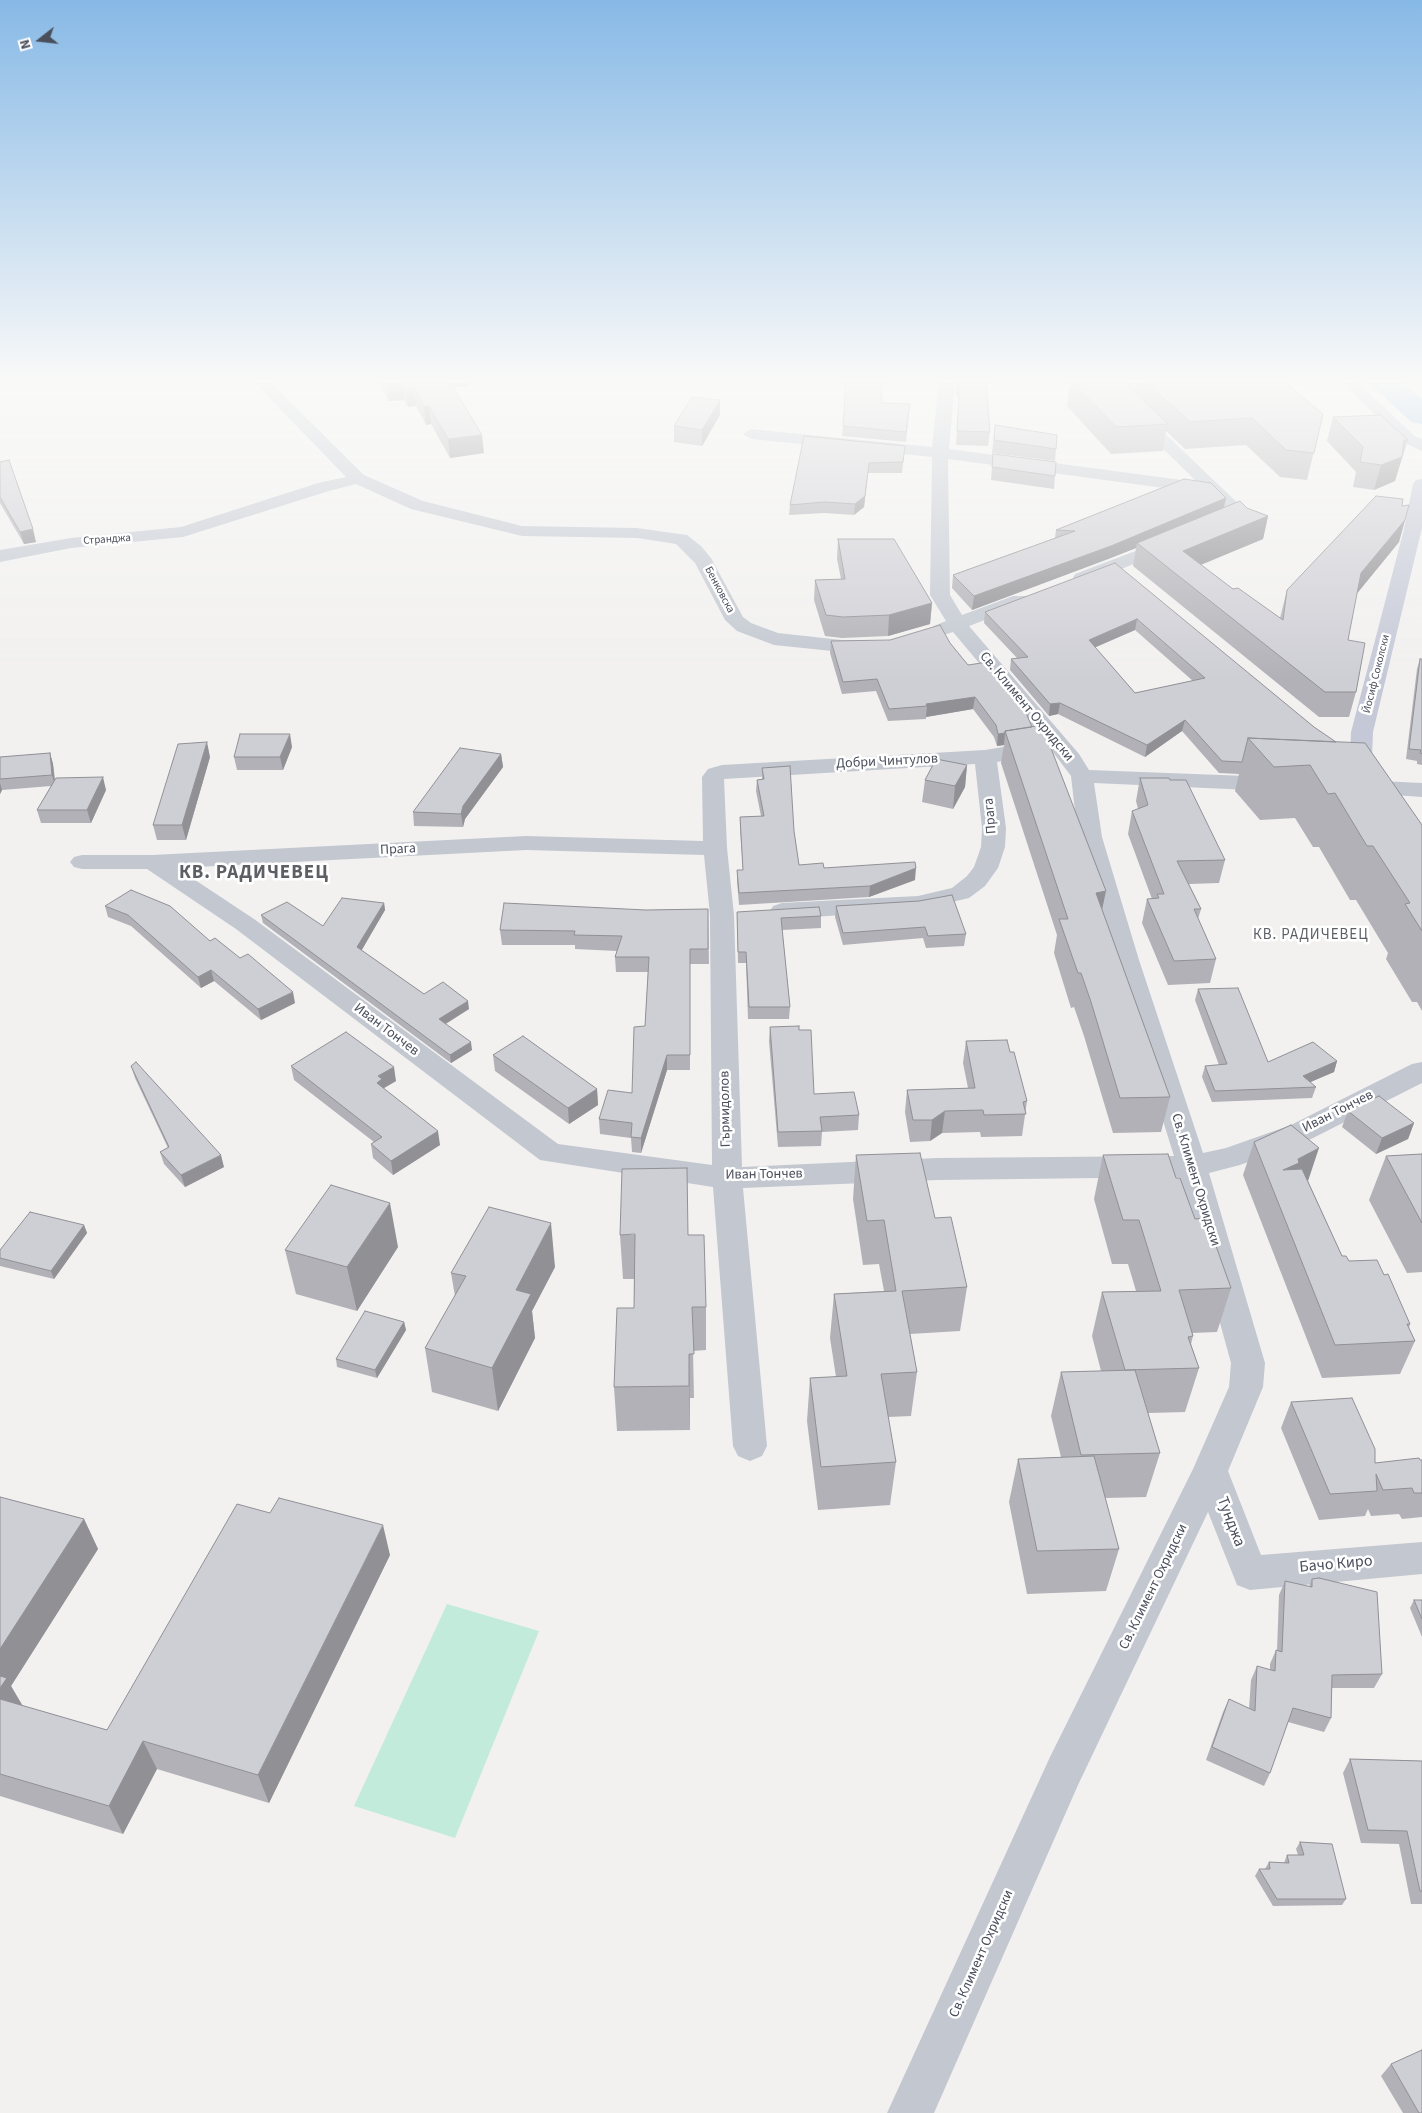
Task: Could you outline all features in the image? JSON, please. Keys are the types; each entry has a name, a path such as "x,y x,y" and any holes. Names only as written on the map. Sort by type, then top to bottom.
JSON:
{"street":[{"name":"Странджа","path":"0,556 71,543 183,532 324,486 350,481"},
{"name":"Бенковска","path":"362,481 417,505 505,528 522,531 637,533 681,539 695,550 704,562 735,620 752,631 774,639 836,646 889,644"},
{"name":"Св. Климент Охридски","path":"910,2113 1064,1771 1210,1471 1246,1387 1248,1363 1192,1166 1126,960 1090,837 1082,776 1071,759 956,624 940,595 940,481"},
{"path":"1150,481 1214,489"},
{"path":"1063,585 1124,571 1191,534 1236,514 1231,504 1205,481"},
{"name":"Йосиф Соколски","path":"1361,756 1365,723 1420,506 1422,483"},
{"path":"920,636 1036,594"},
{"name":"Добри Чинтулов","path":"716,774 730,770 985,757 1058,745"},
{"path":"1340,746 1361,756 1397,812"},
{"name":"Прага","path":"742,914 918,903 960,893 976,881 986,868 993,847 994,828 985,757"},
{"name":"Гърмидолов","path":"716,774 713,781 715,848 742,914 727,1178 750,1446"},
{"path":"1082,776 1294,784"},
{"path":"1342,786 1422,790"},
{"name":"Прага","path":"82,862 152,862 526,843 715,848"},
{"name":"Иван Тончев","path":"152,862 245,924 550,1153 727,1178 937,1169 1192,1166 1230,1158 1301,1132 1422,1072"},
{"name":"Тунджа","path":"1210,1471 1250,1573"},
{"name":"Бачо Киро","path":"1250,1573 1422,1558"}],"green space":[{"path":"447,1604 539,1631 455,1838 354,1806"}],"building":[{"path":"0,481 16,481 33,529 20,532 0,497"},
{"path":"795,481 867,481 865,496 855,504 824,502 790,505"},
{"path":"1180,481 1211,483 1226,498 1111,546 974,596 953,575 1075,531 1056,530"},
{"path":"1376,496 1403,499 1402,506 1409,505 1405,520 1361,573 1348,640 1365,643 1356,692 1325,692 1137,543 1240,501 1247,508 1268,516 1183,551 1233,589 1238,588 1283,620 1287,590"},
{"path":"838,539 894,539 932,603 889,615 843,617 826,615 815,580 845,579"},
{"path":"1115,563 1314,727 1336,742 1248,738 1242,762 1222,761 1185,720 1147,745 1060,703 1050,704 1011,659 1028,657 985,612","holes":["1137,619 1205,678 1135,693 1089,640"]},
{"path":"940,625 950,643 968,665 988,662 1024,708 1032,727 1005,731 1005,733 998,734 996,725 975,697 926,704 927,706 889,709 877,679 843,682 831,641 890,640"},
{"path":"1420,659 1422,659 1422,754 1420,753 1421,750 1409,749"},
{"path":"1042,725 1106,891 1096,893 1170,1097 1120,1098 1091,1002 1081,973 1078,973 1059,919 1068,919 1005,731"},
{"path":"240,734 290,734 280,757 234,757"},
{"path":"1248,738 1365,743 1422,825 1422,931 1405,904 1410,903 1373,846 1367,846 1335,793 1328,794 1310,765 1274,767"},
{"path":"207,742 182,825 153,825 178,744"},
{"path":"460,748 501,754 463,806 461,814 413,812"},
{"path":"50,753 52,775 0,779 0,757"},
{"path":"936,759 967,765 955,786 925,780"},
{"path":"790,766 794,831 799,865 823,863 824,868 915,862 916,868 870,886 739,893 737,870 743,870 740,817 764,816 757,780 764,779 762,768"},
{"path":"103,777 87,810 37,810 56,778"},
{"path":"1140,778 1186,780 1225,860 1177,861 1201,909 1194,909 1216,959 1174,961 1147,899 1159,898 1157,894 1164,894 1132,811 1148,805"},
{"path":"131,890 170,906 210,941 215,938 240,958 248,954 293,992 258,1009 211,970 198,977 128,915 105,906"},
{"path":"952,895 966,934 928,936 925,927 843,933 836,906 919,901"},
{"path":"342,898 384,903 357,947 424,994 443,982 468,1001 439,1019 471,1042 450,1055 261,915 287,902 323,926"},
{"path":"504,903 646,910 708,909 708,949 690,949 690,1055 667,1055 641,1138 631,1137 632,1123 599,1119 608,1090 632,1093 634,1027 645,1026 649,957 615,957 622,936 574,935 575,931 500,930"},
{"path":"819,907 821,916 781,918 790,1007 749,1007 746,952 738,952 737,912"},
{"path":"1238,988 1268,1062 1313,1042 1337,1061 1303,1076 1316,1087 1215,1091 1205,1066 1227,1064 1198,989"},
{"path":"799,1026 799,1030 811,1030 814,1094 854,1092 859,1115 820,1117 822,1131 778,1132 770,1027"},
{"path":"346,1032 394,1067 378,1076 382,1079 377,1083 438,1131 391,1161 371,1144 382,1137 291,1066"},
{"path":"523,1036 597,1089 568,1108 493,1055"},
{"path":"1007,1040 1010,1052 1014,1052 1027,1101 1023,1102 1026,1114 984,1115 983,1110 945,1111 932,1120 913,1120 907,1090 975,1088 966,1041"},
{"path":"136,1062 221,1155 181,1175 160,1152 169,1147 131,1066"},
{"path":"1379,1096 1414,1123 1382,1138 1348,1111"},
{"path":"1291,1125 1319,1148 1298,1159 1299,1163 1283,1170 1302,1169 1342,1256 1346,1256 1349,1261 1377,1260 1384,1275 1388,1274 1410,1324 1407,1324 1415,1341 1335,1345 1254,1142"},
{"path":"920,1153 935,1218 951,1217 967,1287 902,1291 917,1372 881,1374 896,1462 821,1467 810,1378 847,1376 834,1294 896,1291 884,1220 867,1221 856,1155"},
{"path":"1168,1154 1176,1178 1180,1178 1195,1219 1206,1218 1231,1288 1179,1290 1193,1336 1188,1337 1199,1368 1125,1370 1102,1292 1161,1291 1139,1220 1123,1220 1103,1155"},
{"path":"1422,1154 1422,1223 1386,1156"},
{"path":"687,1168 688,1235 704,1235 706,1307 692,1307 694,1354 689,1354 689,1386 614,1387 617,1308 634,1308 635,1234 620,1235 622,1169"},
{"path":"331,1185 390,1203 347,1267 285,1250"},
{"path":"489,1207 551,1223 516,1290 531,1294 492,1368 425,1348 466,1276 451,1273"},
{"path":"30,1212 84,1225 51,1271 0,1258 0,1250"},
{"path":"365,1311 404,1322 375,1370 336,1359"},
{"path":"1135,1370 1160,1453 1081,1455 1061,1372"},
{"path":"1352,1398 1375,1449 1375,1463 1419,1458 1422,1460 1422,1493 1414,1493 1412,1488 1383,1490 1376,1474 1377,1491 1330,1494 1291,1402"},
{"path":"1094,1456 1119,1549 1037,1551 1018,1459"},
{"path":"0,1497 84,1519 0,1649"},
{"path":"279,1498 383,1525 258,1775 143,1741 109,1806 0,1774 0,1699 107,1730 237,1504 270,1513"},
{"path":"1319,1578 1377,1592 1382,1674 1332,1675 1331,1718 1293,1708 1270,1773 1212,1747 1229,1699 1255,1711 1257,1666 1275,1671 1276,1650 1282,1652 1285,1581 1312,1587 1312,1579"},
{"path":"1414,1600 1422,1600 1422,1619"},
{"path":"0,1676 7,1678 0,1688"},
{"path":"1350,1759 1422,1761 1422,1891 1420,1891 1407,1831 1368,1830"},
{"path":"1300,1842 1332,1844 1346,1899 1277,1899 1259,1869 1270,1869 1269,1862 1289,1863 1287,1855 1304,1855"},
{"path":"1422,2050 1422,2113 1419,2113 1391,2064"}],"district":[{"name":"КВ. РАДИЧЕВЕЦ","path":"254,874"},
{"name":"КВ. РАДИЧЕВЕЦ","path":"1311,936"}]}
